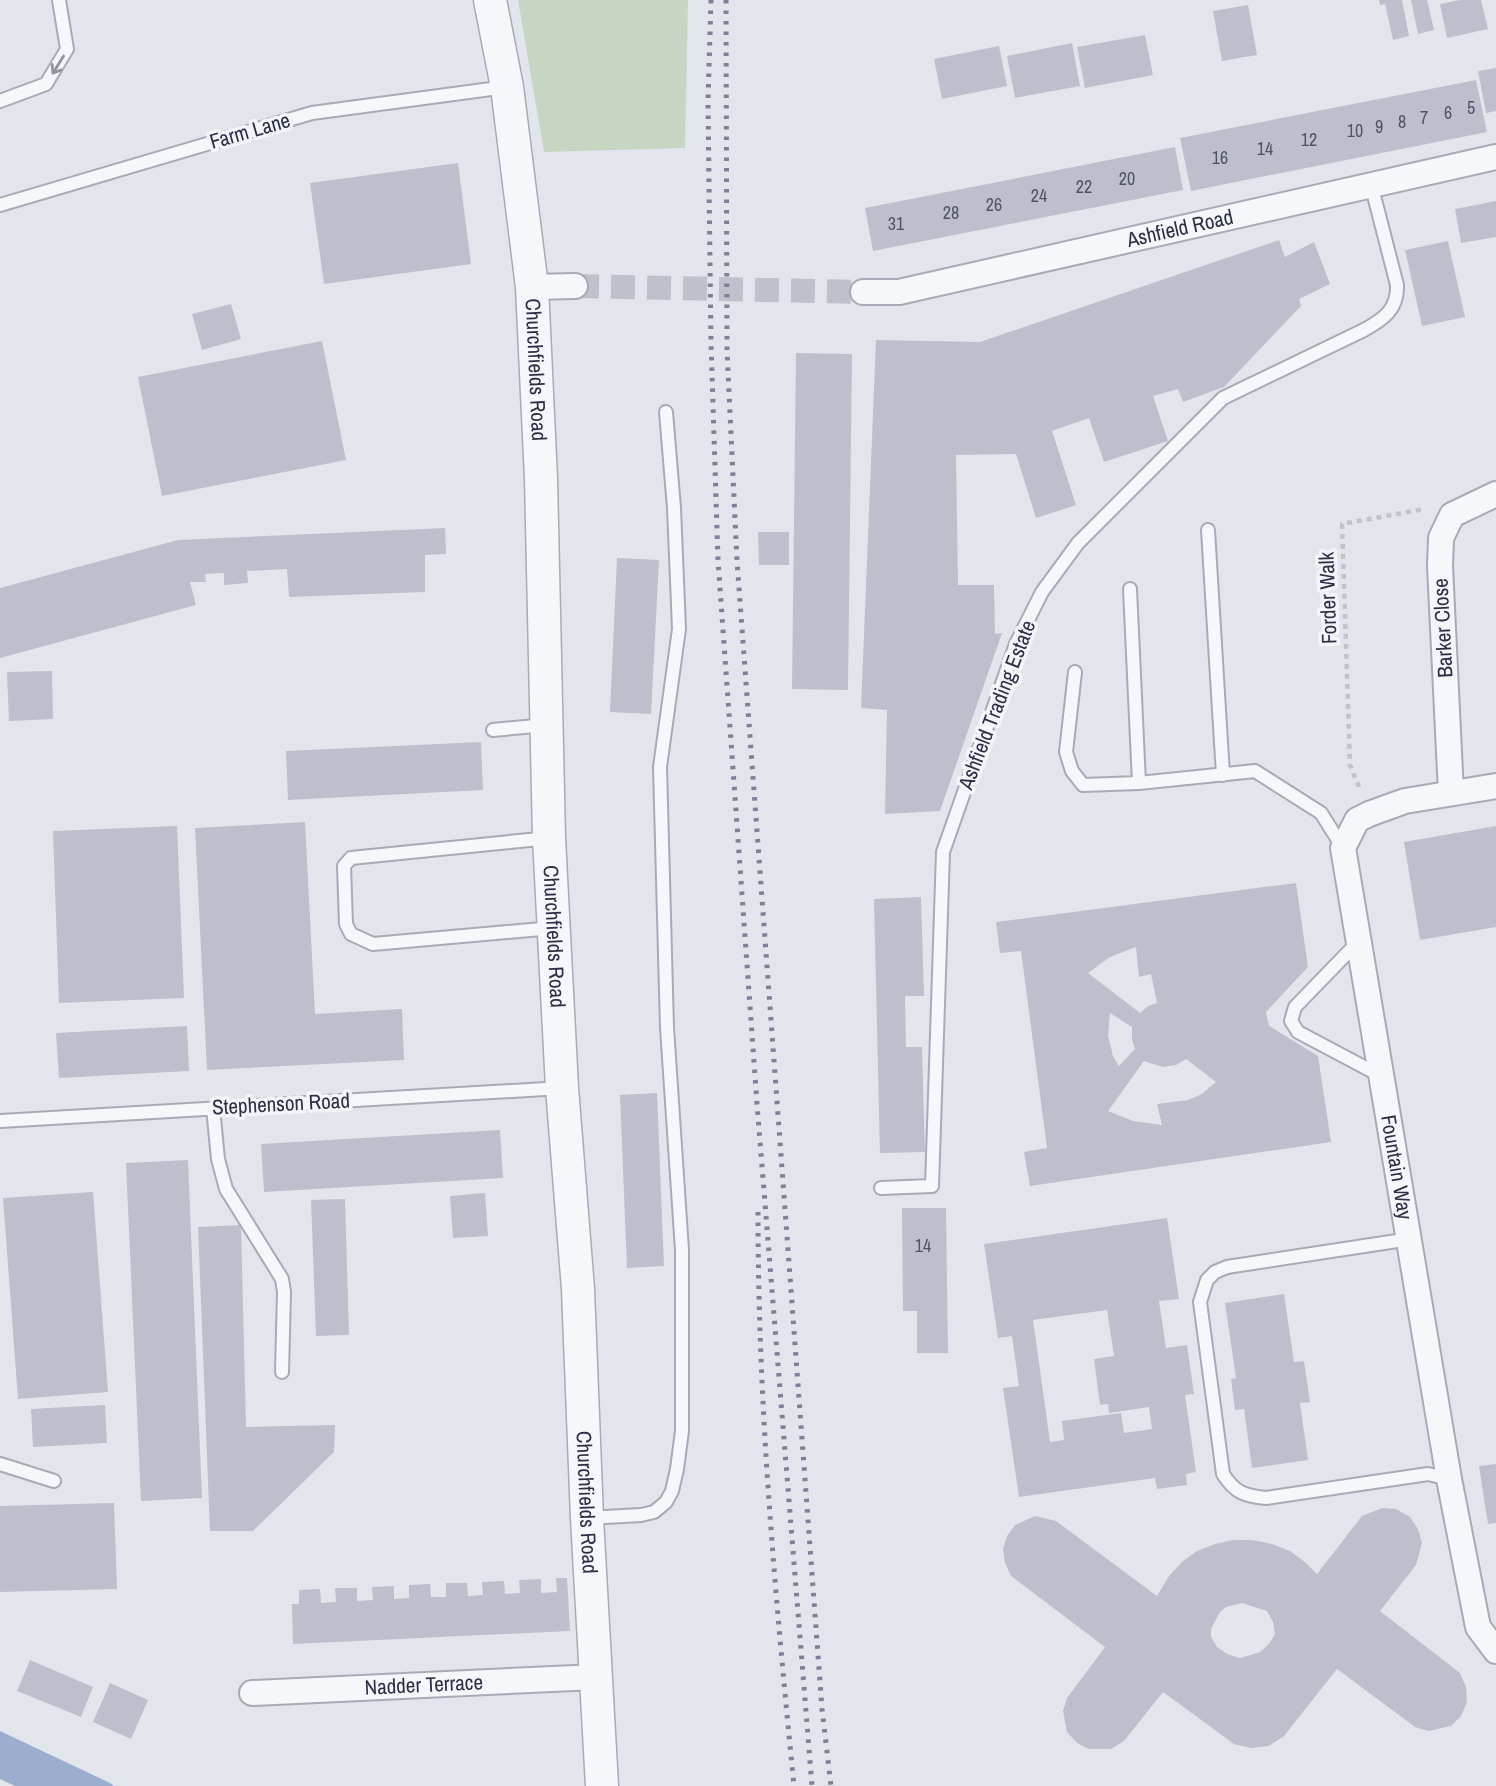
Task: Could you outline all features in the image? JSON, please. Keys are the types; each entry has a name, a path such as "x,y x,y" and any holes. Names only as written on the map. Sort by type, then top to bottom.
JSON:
{"street":[{"name":"Churchfields Road","path":"490,0 507,87 532,287 541,479 554,928 562,1088 578,1289 602,1786"},
{"name":"Ashfield Road","path":"863,292 899,292 1496,157"},
{"path":"532,287 575,286"},
{"name":"Barker Close","path":"1451,793 1441,538 1452,515 1496,494"},
{"path":"1343,848 1357,820 1370,814 1405,802 1496,786"},
{"name":"Fountain Way","path":"1343,848 1449,1479 1478,1628 1496,1651"},
{"name":"Nadder Terrace","path":"252,1693 596,1677"}],"lane":[{"path":"0,101 46,84 68,49 59,0"},
{"name":"Farm Lane","path":"0,205 312,113 507,87"},
{"name":"Ashfield Trading Estate","path":"881,1188 932,1186 943,852 1016,644 1026,623 1042,592 1078,543 1223,398 1364,330 1381,320 1392,309 1397,296 1397,285 1371,184"},
{"path":"587,1518 641,1515 654,1512 666,1502 677,1469 682,1431 682,1250 667,1028 660,767 679,629 674,508 666,412"},
{"path":"1208,530 1223,775"},
{"path":"1130,589 1139,783"},
{"path":"1076,672 1066,752 1072,771 1083,785 1139,783 1255,771 1321,813 1343,848"},
{"path":"493,730 547,725"},
{"path":"550,838 351,858 344,866 346,925 351,934 373,944 554,928"},
{"path":"1359,941 1295,1007 1291,1021 1298,1032 1382,1077"},
{"name":"Stephenson Road","path":"0,1121 562,1088"},
{"path":"213,1108 218,1159 226,1189 282,1279 282,1372"},
{"path":"1409,1239 1227,1268 1216,1272 1207,1280 1200,1310 1223,1475 1237,1492 1266,1498 1428,1474 1449,1479"},
{"path":"0,1464 54,1481"}],"path":[{"name":"Forder Walk","path":"1370,814 1350,765 1342,524 1433,507"}],"green space":[{"path":"518,0 688,0 685,148 544,152"}],"water":[{"path":"0,1731 114,1786 15,1786 0,1779"}],"building":[{"path":"1379,0 1402,0 1409,36 1393,40 1385,4 1380,5"},
{"path":"1411,0 1427,0 1434,30 1418,34"},
{"path":"1481,0 1488,29 1447,38 1440,4"},
{"path":"1248,5 1257,55 1222,61 1213,11"},
{"path":"1145,35 1153,75 1085,88 1077,47"},
{"path":"1072,43 1080,86 1015,98 1007,56"},
{"path":"999,46 1007,86 942,99 934,59"},
{"path":"1496,68 1496,111 1486,113 1478,71"},
{"path":"1476,80 1487,132 1191,191 1180,138"},
{"path":"1175,147 1183,190 873,251 865,208"},
{"path":"458,163 471,264 324,284 310,183"},
{"path":"1496,201 1496,237 1461,243 1455,209"},
{"path":"1279,240 1285,257 1314,242 1330,284 1299,299 1301,306 1224,387 1183,402 1178,389 1153,396 1168,441 1104,462 1089,418 1052,431 1076,505 1036,518 1016,454 956,455 958,585 994,585 995,634 1002,633 940,811 885,814 887,710 861,708 876,340 980,342"},
{"path":"1448,241 1465,317 1422,326 1405,250"},
{"path":"231,304 241,339 202,350 192,314"},
{"path":"322,341 346,460 162,496 138,377"},
{"path":"796,353 852,354 848,690 792,689"},
{"path":"445,528 446,554 425,555 425,592 289,597 287,569 247,571 248,583 224,585 224,573 205,574 206,582 190,582 196,605 0,658 0,588 178,540"},
{"path":"758,532 789,532 789,565 759,565"},
{"path":"617,558 659,560 651,714 610,712"},
{"path":"52,671 53,719 9,721 7,672"},
{"path":"481,742 483,790 288,800 286,751"},
{"path":"305,822 315,1014 402,1009 404,1060 207,1070 195,828"},
{"path":"177,826 184,998 59,1003 53,831"},
{"path":"1496,826 1496,927 1420,940 1404,842"},
{"path":"1296,883 1308,967 1266,1012 1269,1026 1318,1056 1331,1142 1030,1186 1024,1152 1047,1148 1021,951 1000,953 996,922","holes":["1136,947 1139,977 1151,974 1157,1003 1140,1013 1088,973 1110,957","1110,1013 1132,1027 1135,1049 1119,1066 1113,1056 1108,1036","1186,1059 1216,1082 1202,1094 1188,1100 1157,1104 1162,1125 1133,1121 1108,1111 1144,1061 1163,1067 1176,1065"]},
{"path":"921,897 924,996 905,996 906,1047 922,1047 925,1152 880,1153 874,899"},
{"path":"187,1026 189,1071 59,1078 56,1033"},
{"path":"657,1093 664,1266 627,1268 620,1095"},
{"path":"500,1130 503,1178 264,1192 261,1144"},
{"path":"188,1160 202,1498 141,1501 126,1163"},
{"path":"93,1192 108,1392 18,1399 3,1198"},
{"path":"485,1193 488,1236 453,1238 450,1196"},
{"path":"345,1199 349,1335 316,1336 311,1200"},
{"path":"902,1208 946,1208 948,1353 917,1353 917,1311 903,1311"},
{"path":"1167,1218 1179,1299 1159,1301 1166,1348 1187,1345 1194,1394 1185,1395 1196,1472 1186,1474 1187,1485 1157,1489 1155,1478 1019,1497 1003,1388 1019,1386 1012,1336 998,1338 984,1244","holes":["1107,1310 1114,1356 1094,1359 1100,1405 1108,1404 1109,1413 1149,1407 1152,1429 1124,1433 1121,1413 1062,1421 1064,1440 1050,1442 1033,1320"]},
{"path":"241,1225 246,1427 335,1425 334,1452 253,1531 210,1531 198,1227"},
{"path":"1284,1294 1294,1362 1304,1361 1310,1402 1300,1403 1308,1460 1252,1468 1244,1409 1235,1410 1231,1379 1236,1378 1225,1303"},
{"path":"105,1405 107,1443 33,1447 31,1409"},
{"path":"1496,1464 1496,1523 1488,1524 1479,1466"},
{"path":"114,1503 117,1589 0,1592 0,1506"},
{"path":"1382,1508 1396,1509 1410,1517 1418,1529 1422,1543 1416,1565 1380,1611 1460,1673 1466,1687 1467,1702 1461,1716 1451,1726 1429,1731 1415,1727 1337,1669 1284,1736 1269,1746 1251,1748 1234,1744 1163,1692 1124,1741 1111,1749 1089,1749 1077,1743 1067,1732 1063,1711 1067,1698 1105,1647 1011,1576 1003,1549 1007,1536 1015,1525 1035,1516 1056,1521 1157,1596 1169,1576 1182,1562 1197,1551 1233,1540 1252,1540 1290,1551 1317,1574 1362,1516","holes":["1242,1603 1267,1611 1275,1634 1260,1652 1240,1658 1217,1647 1211,1637 1211,1629 1220,1612 1226,1607"]},
{"path":"556,1578 567,1578 570,1631 293,1644 292,1604 299,1604 299,1590 320,1589 321,1603 336,1602 335,1588 357,1588 357,1601 373,1600 372,1587 394,1586 394,1599 409,1598 409,1585 430,1584 431,1597 446,1597 446,1583 467,1583 468,1596 483,1595 482,1582 504,1581 505,1594 520,1593 519,1580 541,1579 541,1593 557,1592"},
{"path":"30,1660 93,1687 81,1717 17,1691"},
{"path":"110,1683 148,1700 131,1739 93,1722"}],"tunnel":[{"path":"575,286 863,292"}],"railway":[{"path":"711,0 708,102 711,342 718,560 757,1104 812,1786"},
{"path":"726,0 727,350 737,561 822,1709 831,1786"},
{"path":"758,1212 764,1428 794,1786"}]}
